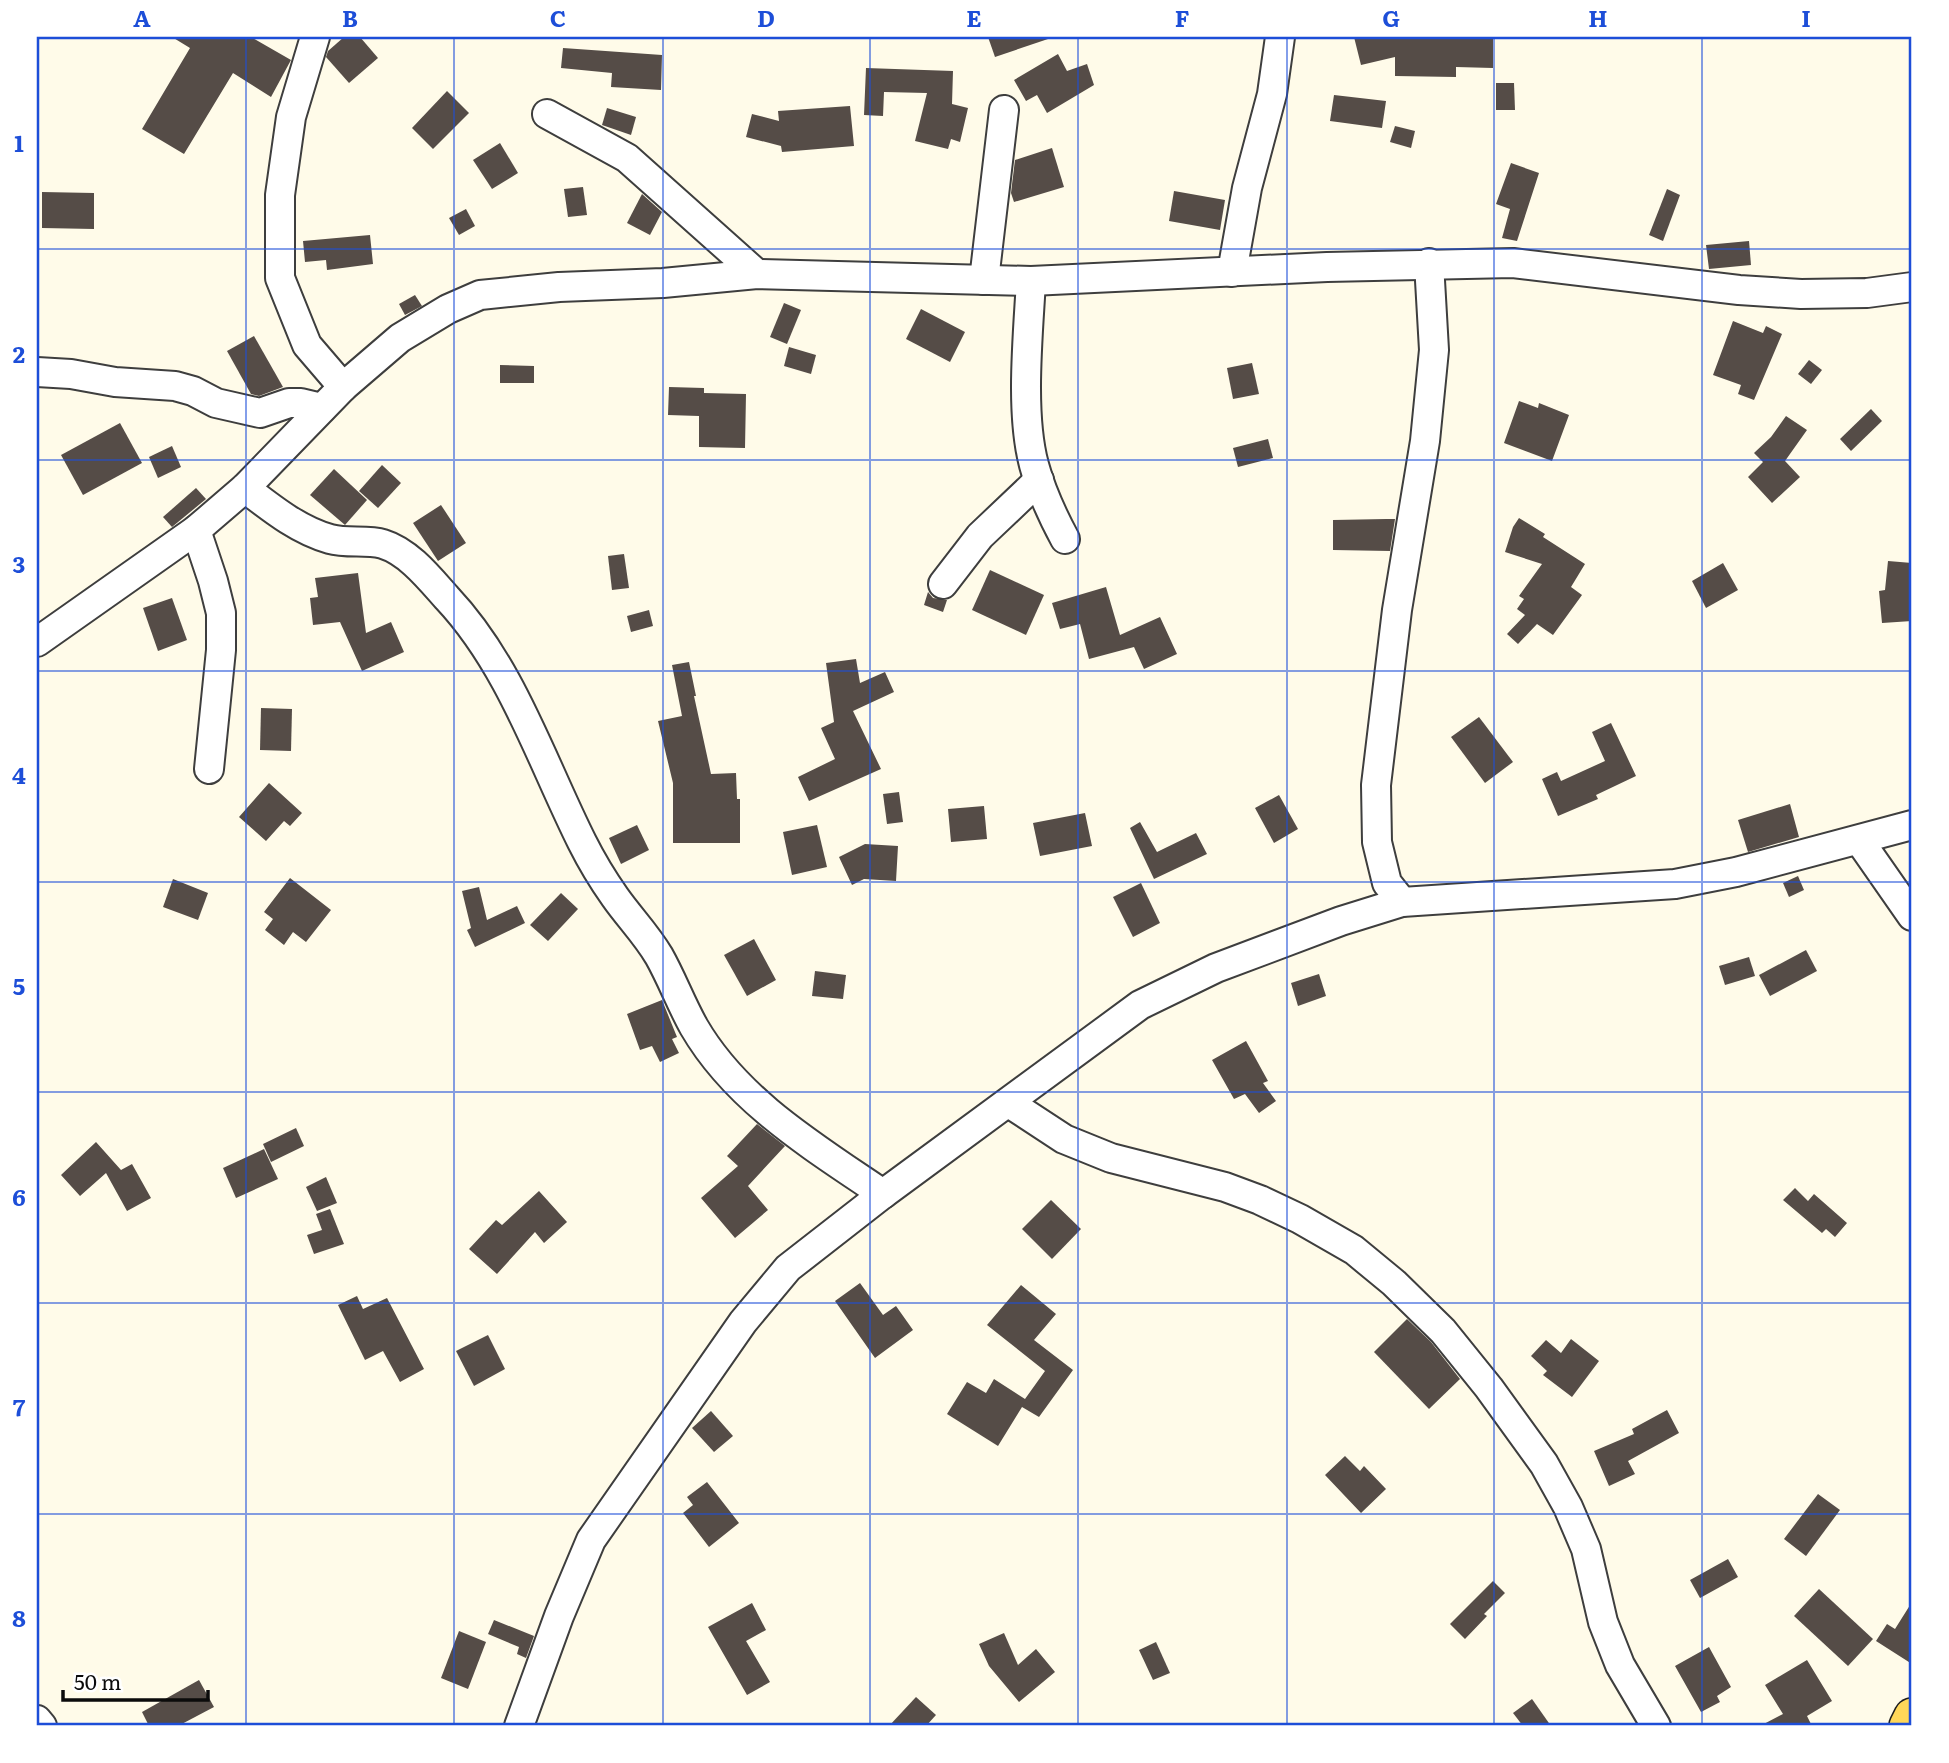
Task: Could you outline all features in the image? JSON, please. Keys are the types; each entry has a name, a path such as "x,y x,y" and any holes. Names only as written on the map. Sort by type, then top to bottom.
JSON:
{"main road":[{"path":"1907,1726 1912,1716"}],"street":[{"path":"315,37 290,117 280,195 280,278 307,345 343,387"},
{"path":"1231,272 1247,188 1272,94 1280,37"},
{"path":"984,279 1004,110"},
{"path":"547,114 627,158 757,274"},
{"path":"37,642 196,530 245,488 343,387 400,338 449,309 480,295 559,287 663,284 757,274 1031,281 1429,264 1513,263 1739,290 1801,294 1867,293 1912,287"},
{"path":"1402,902 1387,883 1377,842 1376,785 1397,610 1426,428 1434,350 1429,264"},
{"path":"1031,281 1027,358 1028,415 1033,462 1046,503 1065,539"},
{"path":"37,372 175,386 193,391 216,403 260,413 289,403 322,408"},
{"path":"943,584 980,536 1039,480"},
{"path":"245,488 283,518 331,539 383,543 407,557 449,600 487,650 529,725 584,845 614,896 659,956 694,1028 720,1065 741,1088 805,1142 883,1194"},
{"path":"196,530 221,613 221,650 209,769"},
{"path":"519,1726 559,1616 591,1540 743,1322 788,1268 883,1194 1140,1005 1216,968 1304,934 1402,902 1675,884 1736,872 1912,825"},
{"path":"1859,840 1912,916"},
{"path":"1009,1103 1064,1139 1111,1158 1226,1187 1260,1200 1300,1219 1354,1251 1394,1283 1443,1331 1489,1388 1544,1464 1568,1507 1586,1549 1603,1622 1620,1665 1656,1726"},
{"path":"37,1720 42,1726"}],"building":[{"path":"172,37 251,37 291,60 271,97 233,73 184,154 142,129 190,48"},
{"path":"344,37 360,37 378,58 349,83 326,57 328,51"},
{"path":"988,37 1047,37 1048,39 995,57"},
{"path":"1354,37 1493,37 1493,68 1456,67 1456,77 1395,76 1395,57 1361,65"},
{"path":"563,48 662,55 661,90 611,87 612,73 561,68"},
{"path":"1058,54 1067,71 1087,64 1094,85 1047,113 1037,95 1026,101 1014,80"},
{"path":"866,68 953,71 952,104 968,108 960,142 951,139 948,149 915,141 927,93 884,92 883,116 864,115"},
{"path":"1496,83 1514,83 1515,110 1496,110"},
{"path":"447,91 469,113 433,149 412,128"},
{"path":"1334,95 1386,101 1382,128 1330,121"},
{"path":"850,106 854,146 782,152 781,146 746,137 752,114 779,121 778,111"},
{"path":"607,108 636,117 631,135 602,125"},
{"path":"1395,126 1415,131 1411,148 1390,142"},
{"path":"500,143 518,173 492,189 473,160"},
{"path":"1052,148 1064,187 1014,202 1011,193 1015,160"},
{"path":"1511,163 1539,173 1517,241 1502,238 1510,209 1496,204"},
{"path":"583,187 587,215 568,217 564,189"},
{"path":"1667,189 1680,195 1663,241 1649,235"},
{"path":"1174,191 1225,200 1220,230 1169,221"},
{"path":"42,192 94,193 94,229 42,228"},
{"path":"642,194 662,212 650,235 627,223"},
{"path":"466,209 475,226 459,235 449,218"},
{"path":"370,235 373,264 327,270 326,260 305,262 303,241"},
{"path":"1749,241 1751,265 1709,269 1706,245"},
{"path":"415,295 422,306 405,315 399,304"},
{"path":"784,303 801,310 787,344 770,337"},
{"path":"921,309 965,332 950,362 906,339"},
{"path":"1733,321 1763,333 1766,326 1782,334 1754,400 1738,394 1741,385 1713,375"},
{"path":"254,336 283,387 259,396 251,394 227,351"},
{"path":"789,347 816,355 811,374 784,366"},
{"path":"1809,360 1822,370 1811,384 1798,374"},
{"path":"1252,363 1259,394 1233,399 1227,368"},
{"path":"500,365 534,366 534,383 500,383"},
{"path":"669,387 704,388 704,393 746,394 745,448 699,447 699,416 668,415"},
{"path":"1519,401 1538,408 1539,403 1569,415 1552,461 1504,443"},
{"path":"1871,409 1882,421 1851,451 1840,439"},
{"path":"1786,416 1807,430 1785,461 1800,477 1772,503 1748,477 1763,462 1754,453 1771,437"},
{"path":"120,423 142,463 83,495 61,455"},
{"path":"1268,439 1273,458 1238,467 1233,448"},
{"path":"172,446 181,467 158,478 149,457"},
{"path":"382,465 401,483 378,508 359,491"},
{"path":"334,469 367,500 345,525 310,495"},
{"path":"196,488 206,499 172,527 163,517"},
{"path":"441,505 466,543 438,561 413,523"},
{"path":"1519,518 1585,564 1571,587 1582,595 1553,635 1537,624 1518,644 1507,634 1525,615 1517,609 1524,599 1519,596 1542,564 1505,552 1513,527"},
{"path":"1395,519 1390,551 1333,550 1333,520"},
{"path":"624,554 629,588 612,590 608,556"},
{"path":"1888,561 1912,563 1912,621 1882,623 1879,591 1885,590"},
{"path":"1723,563 1738,590 1706,608 1692,581"},
{"path":"990,570 1044,595 1026,635 972,610"},
{"path":"358,573 366,633 391,622 404,652 362,671 340,622 313,625 310,598 318,597 315,578"},
{"path":"1106,587 1120,635 1160,617 1177,654 1144,669 1134,647 1089,659 1080,624 1060,629 1052,603"},
{"path":"928,592 933,598 947,600 943,612 924,605"},
{"path":"172,598 187,640 158,651 143,608"},
{"path":"649,610 653,626 631,632 627,616"},
{"path":"856,659 860,683 885,672 894,692 853,711 881,769 809,801 798,777 835,759 821,728 834,722 826,663"},
{"path":"689,662 711,774 736,773 737,799 740,799 740,843 673,843 673,783 658,721 682,716 672,665"},
{"path":"261,708 292,709 291,751 260,750"},
{"path":"1479,717 1513,762 1485,783 1451,737"},
{"path":"1611,723 1636,776 1596,795 1598,799 1558,816 1542,779 1557,772 1561,781 1605,761 1592,732"},
{"path":"269,783 302,813 290,826 284,821 266,841 239,817"},
{"path":"899,792 903,822 887,824 883,794"},
{"path":"1279,795 1298,829 1274,843 1255,808"},
{"path":"1790,804 1799,837 1748,852 1738,820"},
{"path":"984,806 987,839 951,842 948,809"},
{"path":"1085,813 1092,846 1040,856 1033,823"},
{"path":"1140,822 1157,852 1196,833 1207,854 1154,879 1130,828"},
{"path":"637,825 649,850 621,864 609,838"},
{"path":"817,825 827,867 792,875 783,832"},
{"path":"865,844 898,846 896,881 864,879 852,885 839,857"},
{"path":"1798,876 1804,890 1789,897 1783,883"},
{"path":"290,878 331,910 306,942 293,932 284,945 265,930 273,919 264,912"},
{"path":"173,879 208,893 198,920 163,907"},
{"path":"1141,883 1160,923 1133,937 1113,897"},
{"path":"479,887 487,920 517,906 525,923 475,947 467,930 471,928 462,891"},
{"path":"561,893 578,909 548,941 530,925"},
{"path":"754,939 776,980 747,996 724,955"},
{"path":"1806,950 1817,971 1770,996 1759,975"},
{"path":"1749,957 1755,976 1725,985 1719,966"},
{"path":"815,971 846,975 843,999 812,996"},
{"path":"1319,974 1326,996 1298,1006 1291,983"},
{"path":"662,1000 677,1037 672,1039 679,1053 660,1062 652,1046 640,1050 627,1014"},
{"path":"1246,1041 1268,1081 1263,1083 1276,1101 1259,1113 1245,1094 1234,1099 1212,1060"},
{"path":"757,1124 785,1146 748,1186 768,1210 735,1238 701,1198 738,1166 727,1156"},
{"path":"296,1128 304,1146 271,1162 263,1144"},
{"path":"96,1142 121,1170 132,1164 151,1198 127,1211 106,1173 80,1196 61,1175"},
{"path":"264,1149 278,1179 236,1198 223,1168"},
{"path":"326,1177 337,1203 317,1211 306,1187"},
{"path":"1795,1188 1808,1201 1814,1194 1847,1223 1835,1237 1826,1229 1822,1233 1783,1200"},
{"path":"539,1191 567,1222 544,1243 535,1232 497,1274 469,1249 496,1220 502,1225"},
{"path":"1051,1200 1081,1229 1052,1259 1022,1229"},
{"path":"330,1209 344,1244 314,1254 307,1235 322,1230 316,1214"},
{"path":"860,1283 883,1315 896,1306 913,1330 875,1358 835,1301"},
{"path":"1021,1285 1056,1314 1034,1340 1073,1370 1039,1417 1022,1407 998,1446 947,1414 967,1382 986,1393 994,1379 1025,1399 1045,1371 987,1325"},
{"path":"357,1296 363,1309 387,1298 424,1369 400,1382 383,1351 365,1360 338,1305"},
{"path":"1407,1319 1431,1342 1460,1379 1429,1409 1374,1352"},
{"path":"488,1335 505,1369 474,1386 456,1351"},
{"path":"1571,1339 1599,1361 1572,1397 1543,1375 1547,1371 1531,1356 1546,1340 1561,1353"},
{"path":"1667,1410 1679,1433 1628,1461 1635,1474 1609,1486 1594,1451 1634,1434 1632,1429"},
{"path":"711,1411 733,1436 714,1452 692,1428"},
{"path":"1345,1456 1360,1471 1364,1466 1386,1489 1361,1513 1325,1475"},
{"path":"707,1482 739,1523 709,1547 683,1513 693,1505 687,1497"},
{"path":"1818,1494 1840,1510 1806,1556 1784,1539"},
{"path":"1728,1559 1738,1577 1700,1598 1690,1580"},
{"path":"1493,1581 1505,1593 1465,1639 1450,1624"},
{"path":"1819,1589 1873,1639 1848,1666 1794,1616"},
{"path":"1912,1602 1912,1664 1876,1641 1887,1624 1895,1629"},
{"path":"752,1603 766,1630 746,1641 770,1682 747,1695 708,1627"},
{"path":"494,1620 534,1636 526,1658 517,1654 519,1647 488,1634"},
{"path":"459,1631 486,1642 468,1689 441,1678"},
{"path":"1004,1633 1018,1665 1036,1649 1055,1672 1019,1702 989,1666 979,1644"},
{"path":"1156,1642 1170,1673 1153,1680 1139,1650"},
{"path":"1709,1647 1731,1687 1717,1696 1720,1702 1701,1712 1675,1666"},
{"path":"1807,1660 1832,1701 1807,1716 1812,1726 1760,1726 1783,1714 1765,1685"},
{"path":"199,1680 214,1707 178,1726 149,1726 142,1712"},
{"path":"916,1697 936,1715 926,1726 889,1726"},
{"path":"1532,1699 1551,1726 1523,1726 1513,1713"}]}
